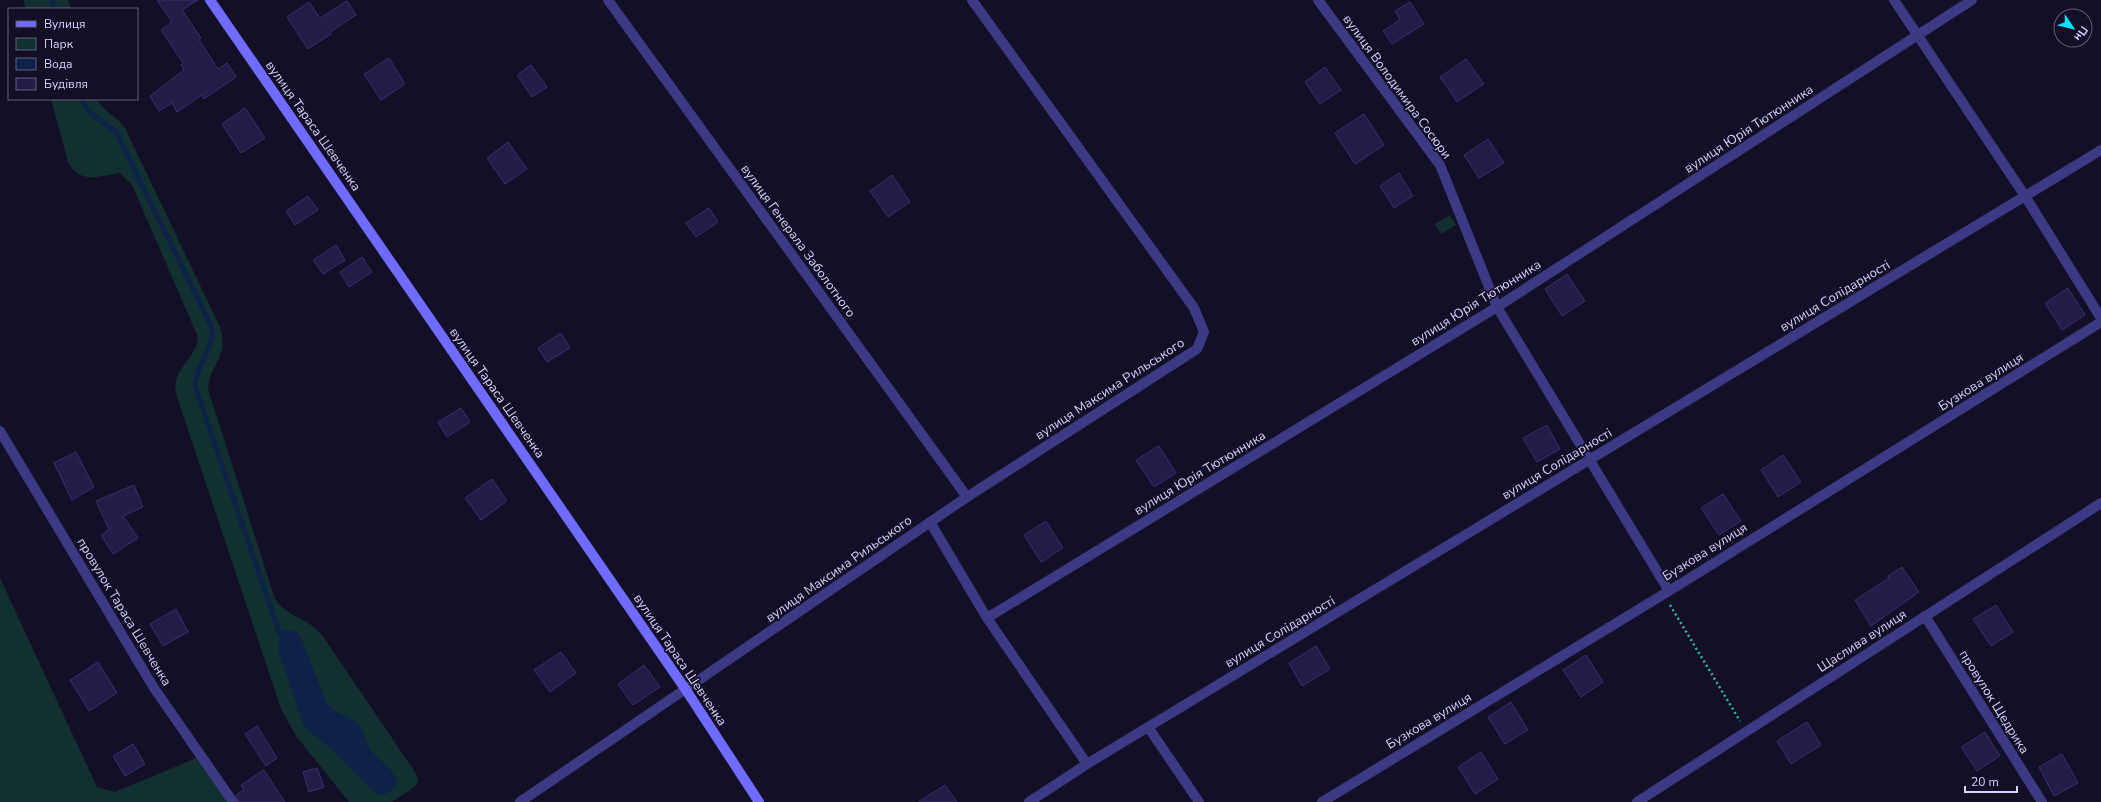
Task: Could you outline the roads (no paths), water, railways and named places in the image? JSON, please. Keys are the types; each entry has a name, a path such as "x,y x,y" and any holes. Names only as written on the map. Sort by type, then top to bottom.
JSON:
{"street":[{"name":"вулиця Тараса Шевченка","path":"210,0 686,690 759,802"},
{"name":"вулиця Генерала Заболотного","path":"608,0 967,497"},
{"name":"вулиця Максима Рильського","path":"520,802 967,497 1197,349 1204,332 1194,308 972,0"},
{"name":"вулиця Володимира Сосюри","path":"1318,0 1440,165 1497,307 1668,591"},
{"path":"1894,0 1916,36 2026,196 2101,318"},
{"name":"вулиця Юрія Тютюнника","path":"987,618 1497,307 1972,0"},
{"name":"вулиця Солідарності","path":"1029,802 1087,764 2101,150"},
{"name":"Бузкова вулиця","path":"1322,802 1668,591 2101,322"},
{"name":"провулок Тараса Шевченка","path":"0,431 154,688 233,802"},
{"name":"Щаслива вулиця","path":"1637,802 2101,503"},
{"path":"930,522 987,618 1087,764"},
{"name":"провулок Щедрика","path":"1925,616 2042,802"},
{"path":"1148,727 1199,802"}],"water":[{"path":"285,630 297,632 301,638 327,704 337,712 359,724 372,751 392,772 397,783 390,792 380,795 374,792 329,747 304,727 279,652 280,635"}],"waterway":[{"path":"52,0 55,8"},
{"path":"82,100 89,112 116,132 212,328 211,341 198,371 195,386 280,635"}]}
